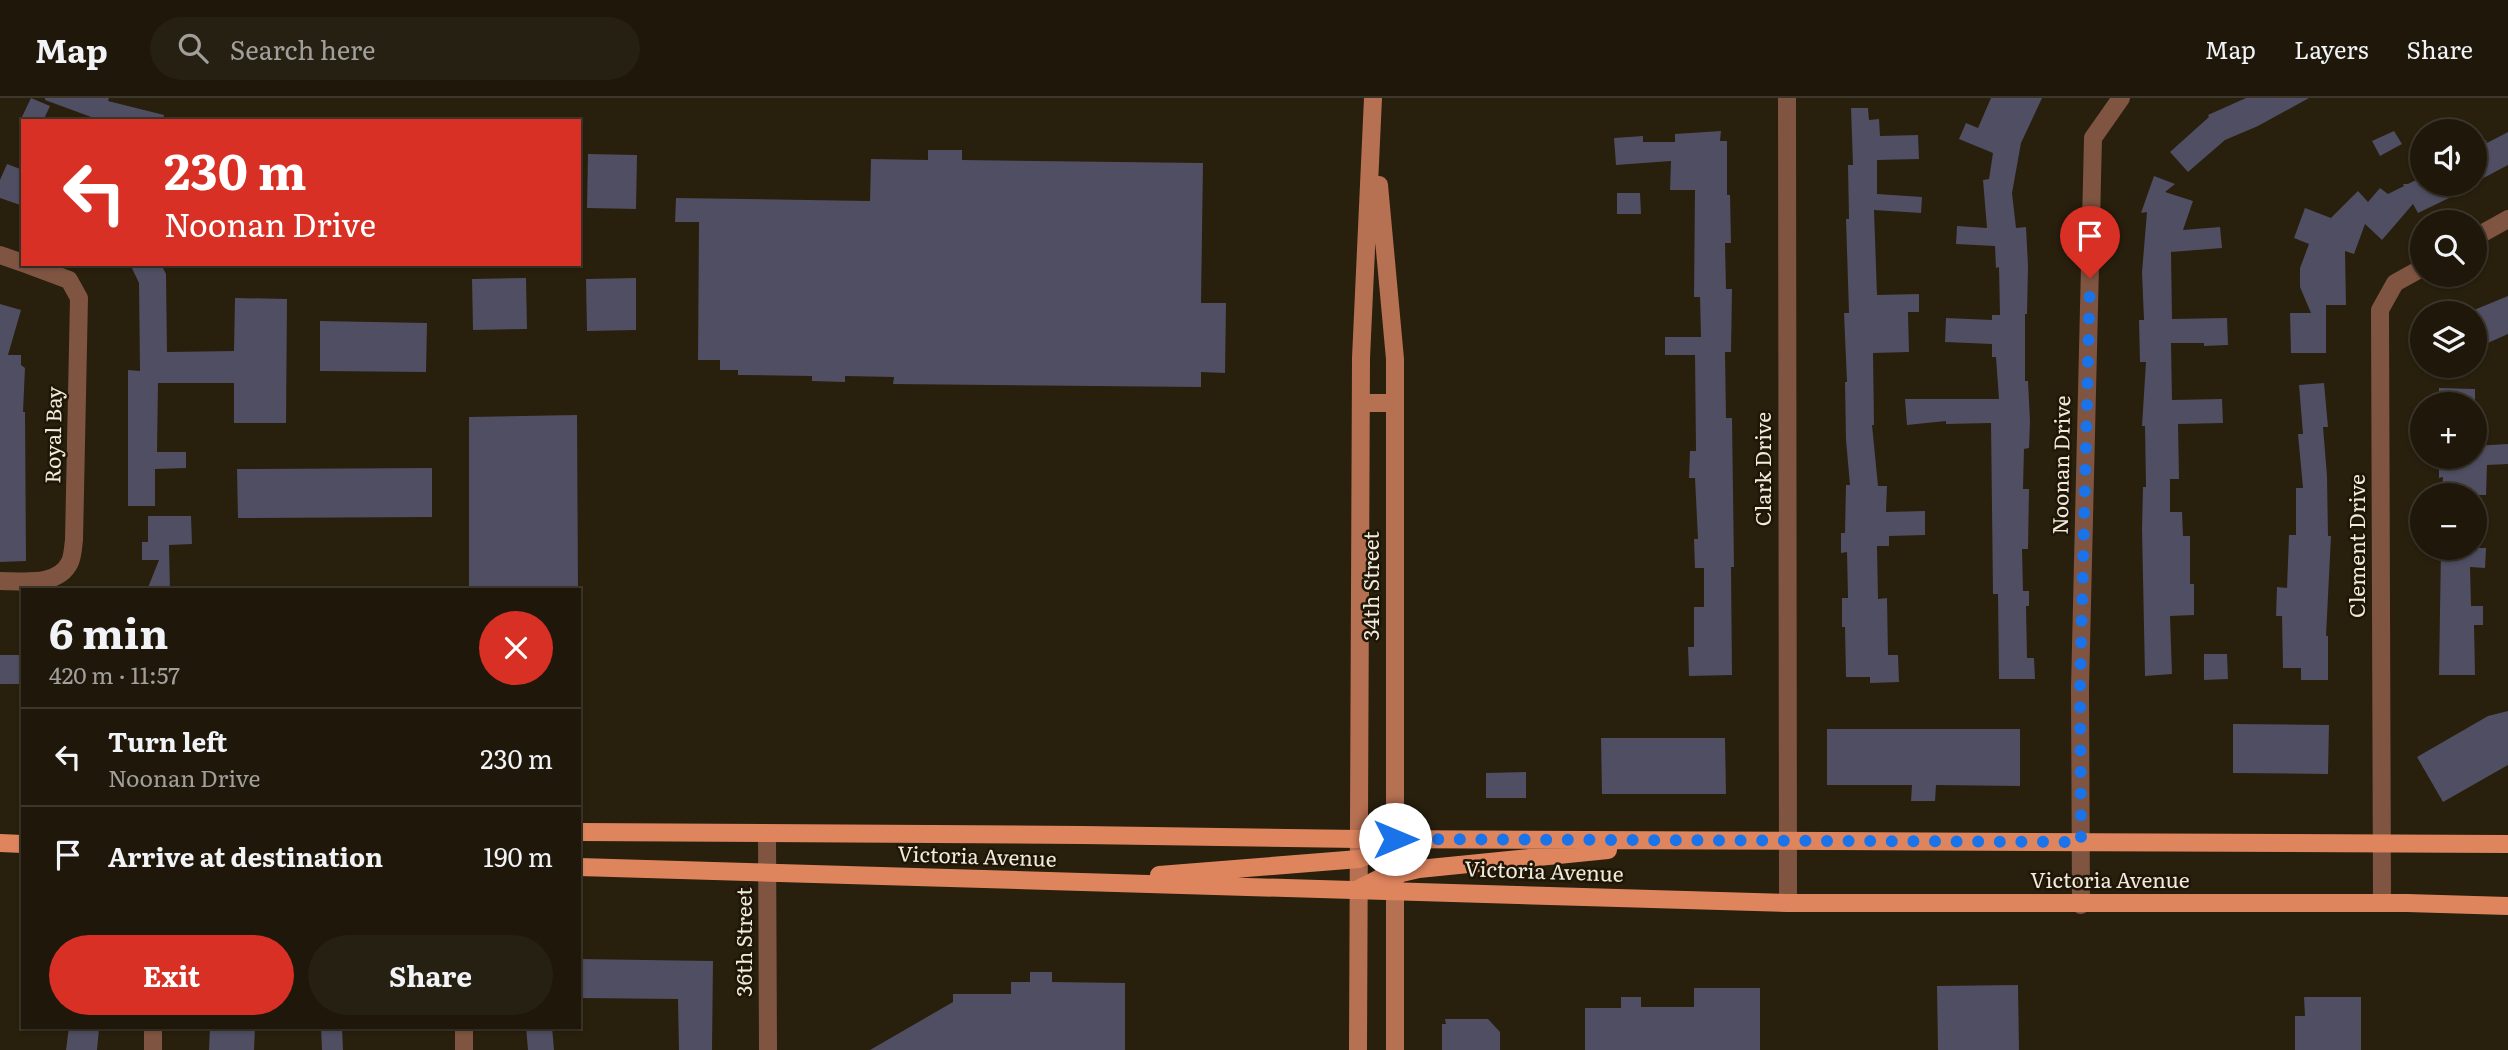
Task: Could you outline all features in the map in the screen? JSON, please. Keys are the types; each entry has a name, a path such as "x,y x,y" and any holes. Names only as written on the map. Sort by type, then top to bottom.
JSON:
{"main road":[{"name":"Victoria Avenue","path":"581,832 1359,839 2508,844"},
{"path":"0,834 21,833"},
{"path":"1075,883 1359,859 1395,839"},
{"path":"1394,882 1419,869 1698,840"},
{"path":"0,843 21,844"},
{"name":"Victoria Avenue","path":"581,867 1358,890 1394,882 1788,903 2382,903 2508,906"}],"street":[{"name":"34th Street","path":"1358,1050 1361,358 1373,98"},
{"name":"Clark Drive","path":"1787,98 1788,903"},
{"name":"Noonan Drive","path":"2081,905 2080,688 2093,138 2121,98"},
{"name":"34th Street","path":"1373,123 1395,359 1395,1050"},
{"path":"2487,231 2508,219"},
{"name":"Royal Bay","path":"0,255 21,263"},
{"name":"Royal Bay","path":"0,581 45,580 62,573 71,560 74,540 79,298 69,280 30,266"},
{"name":"Clement Drive","path":"2382,903 2380,310 2395,284 2410,275"},
{"path":"1361,403 1395,403"},
{"name":"36th Street","path":"767,834 768,1050"},
{"path":"153,1029 153,1050"},
{"path":"464,1029 464,1050"}],"building":[{"path":"31,98 50,106 44,119 20,121"},
{"path":"109,98 108,101 164,115 163,119 97,119 45,100"},
{"path":"1991,98 2042,98 2021,143 2012,193 2016,228 2026,227 2028,266 2025,381 2028,381 2030,421 2029,448 2024,449 2023,489 2029,489 2028,549 2022,549 2023,591 2029,591 2029,606 2026,606 2027,658 2034,658 2035,679 1999,679 1998,594 1993,594 1991,423 1946,424 1946,421 1907,425 1905,399 1999,399 1996,357 1992,357 1992,344 1945,342 1946,318 1992,320 1992,315 2000,315 1999,267 1996,268 1995,246 1956,244 1957,226 1987,228 1983,180 1989,179 1993,153 1959,139 1966,123 1978,128"},
{"path":"2246,98 2309,98 2258,126 2225,140 2188,172 2170,152 2209,117 2208,115"},
{"path":"1851,108 1868,108 1869,120 1879,119 1880,136 1918,135 1919,159 1877,160 1877,194 1922,197 1921,213 1874,210 1877,295 1919,294 1919,312 1908,312 1909,352 1873,353 1872,425 1878,486 1887,486 1886,512 1925,511 1925,535 1889,536 1889,546 1877,546 1878,599 1887,598 1888,655 1898,655 1899,682 1870,683 1870,677 1846,677 1842,598 1848,598 1847,552 1841,553 1841,533 1845,533 1846,485 1850,485 1846,440 1844,313 1849,313 1846,219 1849,219 1848,165 1853,165"},
{"path":"1721,131 1720,141 1727,141 1727,195 1730,195 1731,243 1725,243 1726,289 1732,289 1731,352 1725,352 1726,418 1732,418 1732,675 1689,676 1688,647 1694,647 1694,607 1704,607 1704,568 1695,568 1694,539 1698,539 1695,478 1689,478 1690,451 1696,451 1695,355 1665,355 1665,337 1701,337 1700,297 1694,297 1695,190 1670,190 1671,161 1616,165 1614,138 1643,136 1643,142 1675,142 1675,134"},
{"path":"2394,131 2402,144 2380,156 2372,141"},
{"path":"2508,132 2508,165 2487,176 2487,143"},
{"path":"928,150 962,150 962,160 1203,163 1201,303 1226,303 1225,373 1201,372 1201,387 893,384 894,377 845,376 845,382 812,381 812,376 738,375 738,370 720,370 720,360 698,360 699,222 675,222 676,198 870,201 871,159 928,160"},
{"path":"588,154 637,155 636,209 587,208"},
{"path":"7,164 21,169 21,205 0,198 0,180"},
{"path":"2154,176 2175,184 2165,192 2193,201 2183,230 2220,227 2222,248 2171,252 2172,319 2227,318 2228,345 2171,343 2172,400 2222,399 2223,423 2178,424 2179,479 2170,479 2170,512 2182,512 2183,536 2190,536 2190,584 2194,584 2194,615 2170,616 2172,674 2145,676 2142,529 2143,487 2146,487 2145,426 2142,426 2146,362 2140,362 2139,320 2144,320 2142,272 2147,212 2141,213"},
{"path":"2410,183 2410,196 2453,196 2424,210 2416,210 2413,204 2382,240 2365,224 2354,254 2345,251 2346,305 2326,305 2326,353 2291,353 2290,313 2311,313 2300,287 2300,268 2309,244 2294,238 2305,208 2331,218 2358,191 2368,202 2380,188 2388,194 2404,186 2403,184"},
{"path":"1617,193 1640,193 1641,214 1617,214"},
{"path":"131,266 162,266 166,274 167,352 234,351 235,298 287,299 286,423 234,423 234,383 158,383 157,452 186,452 186,468 155,469 155,506 128,506 128,370 140,371 139,283"},
{"path":"526,278 527,329 473,330 472,279"},
{"path":"636,278 636,330 587,331 586,279"},
{"path":"2508,296 2508,334 2487,343 2487,305"},
{"path":"0,304 21,310 8,355 21,355 21,365 25,368 23,412 26,561 0,562"},
{"path":"320,321 427,323 426,372 320,371"},
{"path":"2324,383 2328,427 2323,427 2328,536 2331,536 2326,636 2328,680 2301,680 2301,668 2283,668 2282,616 2276,616 2277,587 2287,588 2289,535 2296,535 2296,488 2303,488 2298,434 2303,434 2299,385"},
{"path":"2439,388 2475,389 2475,392 2439,392"},
{"path":"577,415 578,588 469,588 469,417"},
{"path":"2508,444 2508,464 2487,465 2487,445"},
{"path":"432,468 432,517 238,518 237,469"},
{"path":"2439,469 2487,469 2486,483 2443,483 2443,477 2439,478"},
{"path":"148,516 191,516 192,544 169,545 170,588 148,588 159,560 142,560 142,542 148,542"},
{"path":"2441,560 2485,560 2485,568 2470,567 2471,606 2483,606 2483,625 2474,625 2475,675 2439,675"},
{"path":"2204,654 2227,654 2228,679 2204,680"},
{"path":"0,655 21,655 21,684 0,684"},
{"path":"2508,711 2508,765 2443,802 2417,757 2488,716"},
{"path":"2233,724 2329,725 2328,774 2233,773"},
{"path":"1827,729 2020,729 2020,786 1936,785 1935,801 1911,801 1912,785 1827,785"},
{"path":"1601,738 1725,738 1726,794 1602,794"},
{"path":"1526,772 1526,798 1486,798 1486,773"},
{"path":"581,959 713,961 712,1050 679,1050 678,999 581,998"},
{"path":"1030,972 1052,972 1052,982 1125,983 1125,1050 870,1050 953,1002 953,994 1011,994 1011,982 1030,982"},
{"path":"2018,985 2019,1050 1938,1050 1937,986"},
{"path":"1694,988 1760,988 1760,1050 1585,1050 1585,1008 1621,1008 1621,997 1641,997 1641,1007 1694,1007"},
{"path":"2304,997 2361,997 2361,1050 2295,1050 2295,1016 2305,1016"},
{"path":"1445,1019 1488,1019 1500,1032 1500,1050 1442,1050 1442,1024 1446,1024"},
{"path":"69,1029 99,1029 97,1050 66,1050"},
{"path":"210,1029 255,1029 254,1050 209,1050"},
{"path":"321,1029 342,1029 343,1050 322,1050"},
{"path":"526,1029 552,1029 554,1050 528,1050"}],"route":[{"path":"1395,839 2081,842 2080,688 2090,278"}]}
